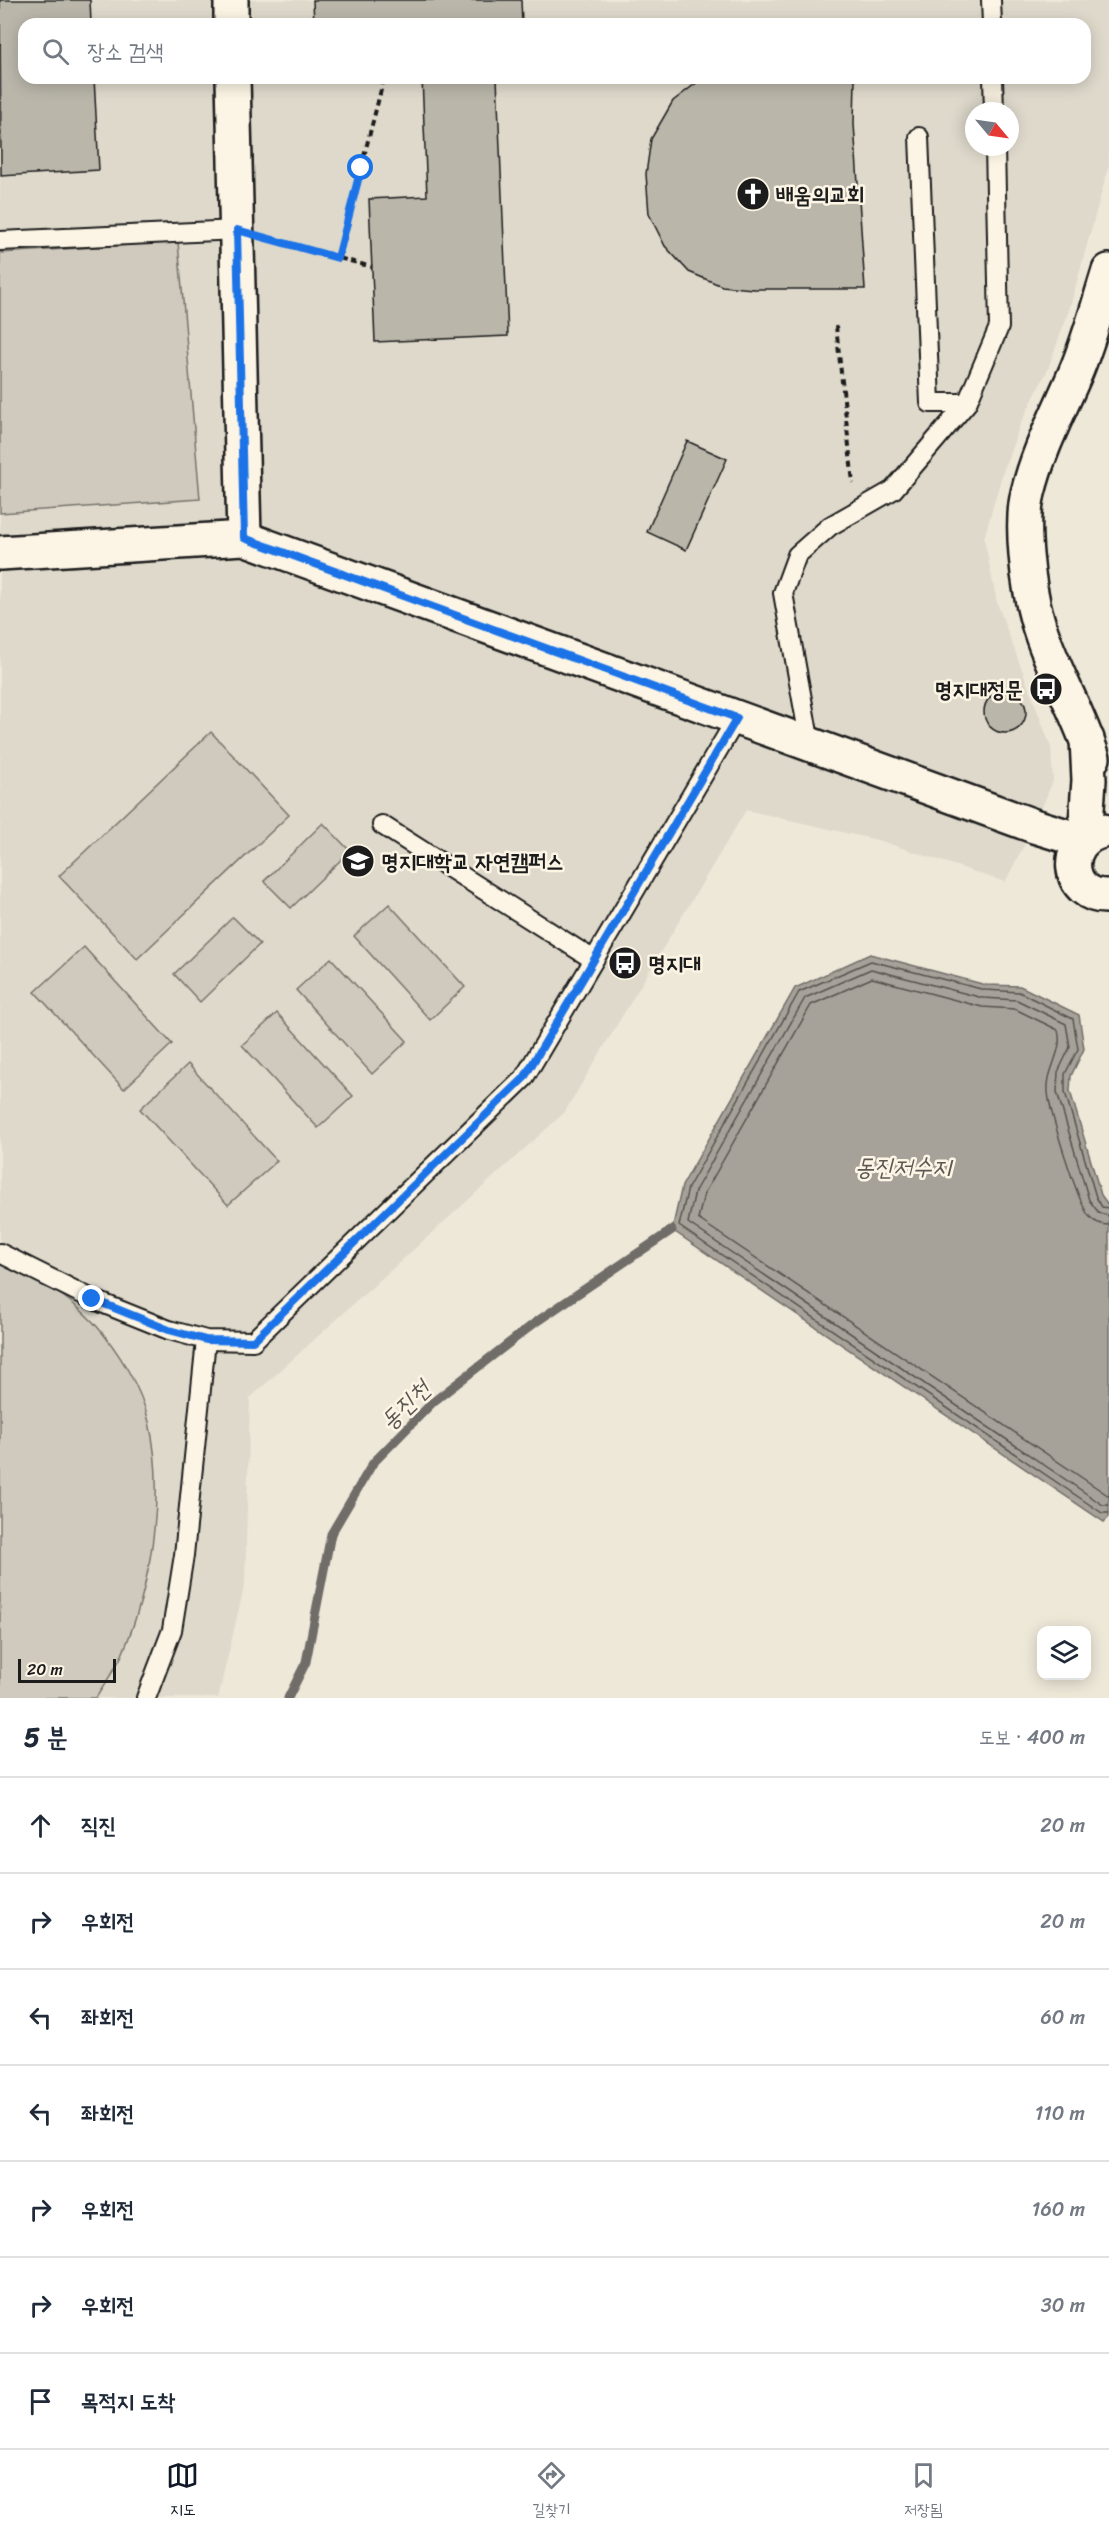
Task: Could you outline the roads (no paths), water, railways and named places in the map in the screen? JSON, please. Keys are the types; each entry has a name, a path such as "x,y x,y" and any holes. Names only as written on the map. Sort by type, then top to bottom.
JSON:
{"street":[{"path":"231,0 231,18"},
{"path":"233,84 244,538"},
{"path":"1109,271 1076,372 1039,455 1028,496 1026,538 1029,578 1037,620 1087,739 1109,812"},
{"path":"0,553 244,538 737,718 1081,840"},
{"path":"1087,739 1089,780 1081,840 1073,867 1083,887 1092,893 1109,896"}],"lane":[{"path":"991,0 992,18"},
{"path":"993,84 994,102"},
{"path":"919,137 930,403 967,403"},
{"path":"810,744 783,593 797,555 830,526 893,490 967,403 999,327 995,156"},
{"path":"0,241 237,230"},
{"path":"0,1253 92,1299 169,1330 206,1340 253,1341 524,1078 737,718"},
{"path":"382,825 594,960"},
{"path":"147,1698 172,1630 184,1556 206,1340"}],"water":[{"name":"동진저수지","path":"870,954 986,985 1020,986 1079,1015 1084,1049 1071,1076 1070,1091 1101,1195 1109,1206 1109,1517 1104,1522 672,1230 682,1186 795,988"}],"waterway":[{"name":"동진천","path":"288,1698 306,1662 331,1534 373,1463 433,1402 536,1322 672,1230"}],"place":[{"name":"배움의교회","path":"753,194"},
{"name":"명지대정문","path":"1046,689"},
{"name":"명지대학교 자연캠퍼스","path":"358,861"},
{"name":"명지대","path":"625,963"}]}
